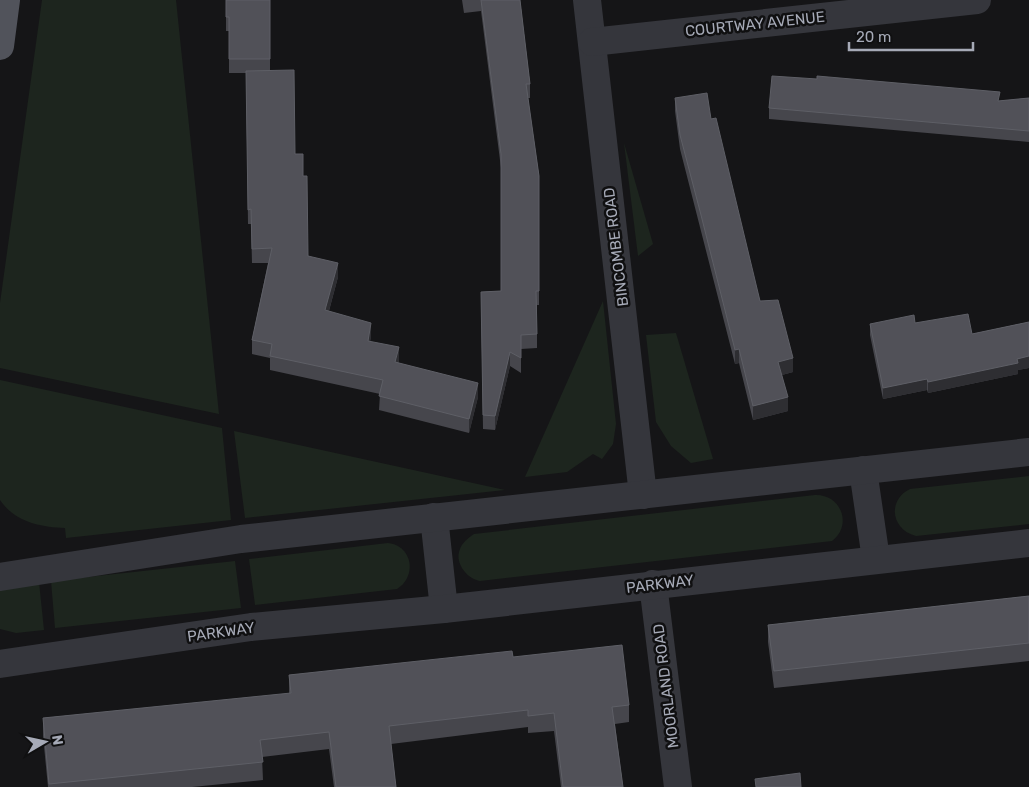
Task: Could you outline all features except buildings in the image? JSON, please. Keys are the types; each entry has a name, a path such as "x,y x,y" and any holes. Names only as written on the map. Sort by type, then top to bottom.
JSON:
{"main road":[{"path":"0,46 6,0"}],"street":[{"name":"BINCOMBE ROAD","path":"587,0 644,495"},
{"name":"COURTWAY AVENUE","path":"592,42 977,0"},
{"path":"0,577 241,539 1029,452"},
{"path":"864,470 876,559"},
{"path":"434,517 444,609"},
{"name":"PARKWAY","path":"0,664 251,627 444,609 1029,543"},
{"name":"MOORLAND ROAD","path":"654,584 678,787"}],"shaded area":[{"path":"42,0 176,0 219,414 0,368 0,303"},
{"path":"624,143 653,244 638,256"},
{"path":"603,301 616,424 613,444 602,459 593,454 567,472 525,477"},
{"path":"676,333 713,459 691,463 671,446 656,422 646,335"},
{"path":"0,380 222,428 231,520 66,538 65,528 37,525 13,514 0,500"},
{"path":"234,431 505,490 245,518"},
{"path":"1029,476 1029,524 916,536 901,528 897,521 895,507 903,494 910,489"},
{"path":"815,495 824,496 832,500 841,512 843,519 842,527 832,541 480,581 466,574 459,560 461,547 474,534"},
{"path":"388,543 396,545 403,550 409,563 408,577 397,589 255,605 249,559"},
{"path":"235,561 241,608 55,628 51,581"},
{"path":"39,582 44,630 16,633 0,629 0,588"}]}
